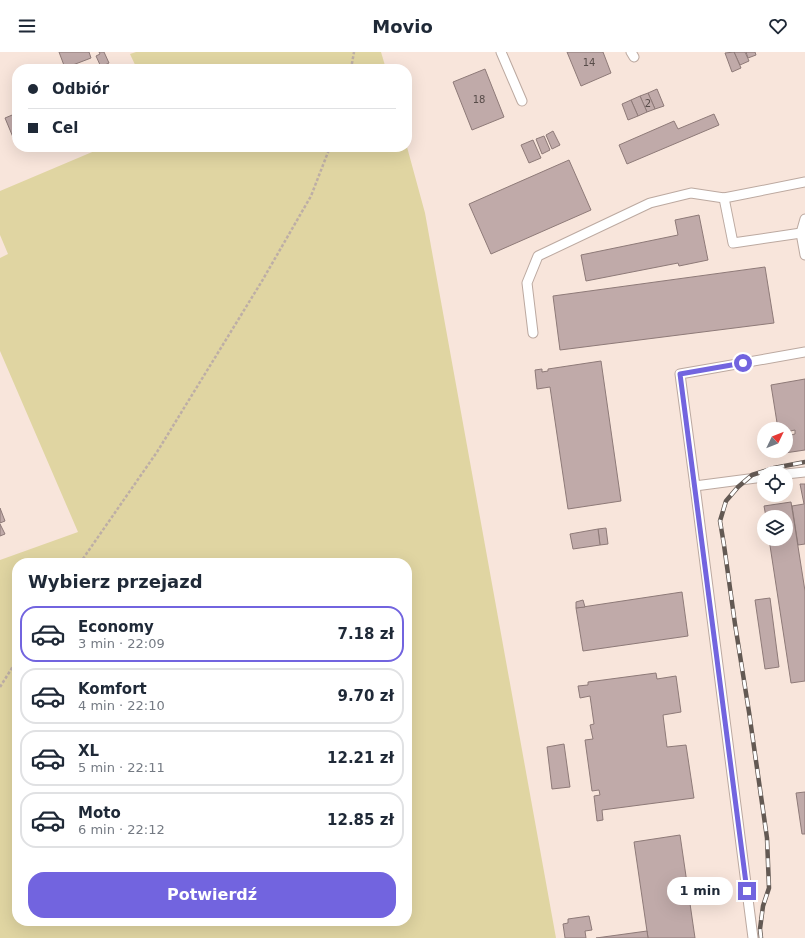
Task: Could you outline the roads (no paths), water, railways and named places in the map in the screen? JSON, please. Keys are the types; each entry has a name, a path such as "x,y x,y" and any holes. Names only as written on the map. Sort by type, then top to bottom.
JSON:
{"lane":[{"path":"501,52 522,101"},
{"path":"533,333 527,283 538,256 650,203 691,193 724,198 805,182"},
{"path":"724,198 733,243 801,233"},
{"path":"805,219 801,233 805,255"},
{"path":"753,938 680,374 805,352"},
{"path":"793,473 805,472"},
{"path":"695,486 757,478"}],"railway":[{"path":"761,938 760,929 763,906 769,888 767,838 720,521 726,501 738,487 752,475 774,468 805,462"}]}
